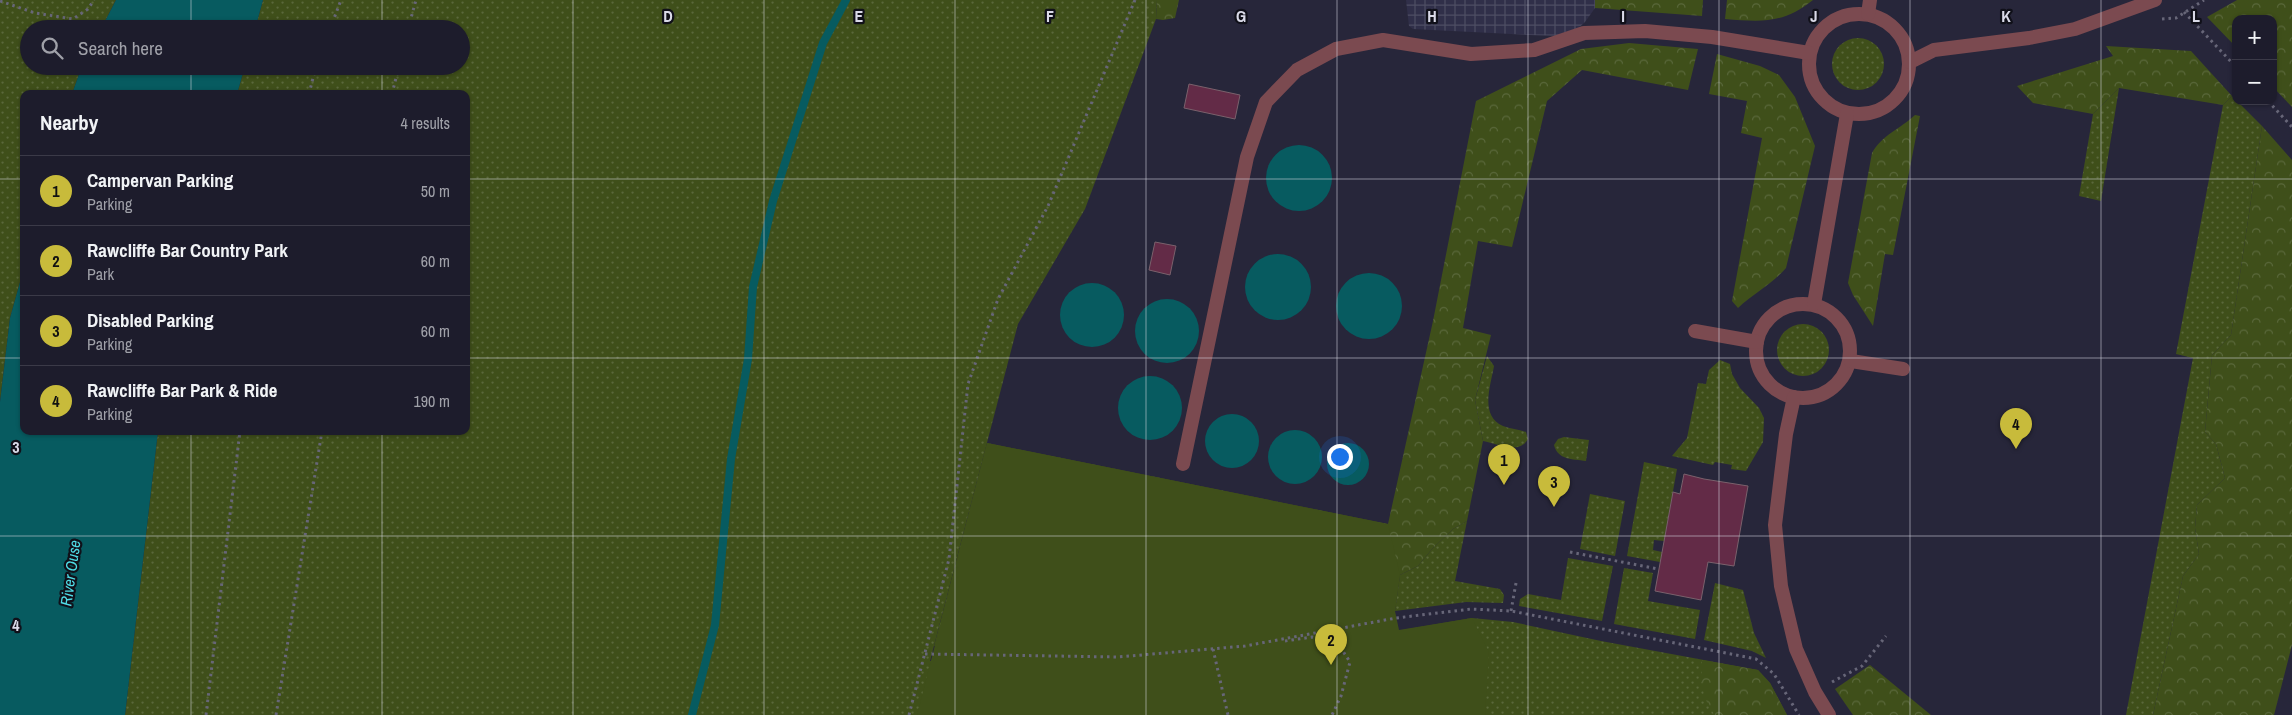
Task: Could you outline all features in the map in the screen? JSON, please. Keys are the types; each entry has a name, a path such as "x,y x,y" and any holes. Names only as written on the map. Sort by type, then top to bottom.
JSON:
{"lane":[{"path":"1910,62 1934,50 2028,38 2075,29 2155,0"},
{"path":"1869,7 1880,18 1895,28 1904,41 1910,62 1904,89 1892,102 1878,111 1861,115 1847,114 1829,105 1819,95 1810,80 1808,67 1809,53 1819,32 1840,17 1857,13 1869,7"},
{"path":"1183,464 1247,157 1266,102 1297,70 1336,49 1384,40 1471,54 1534,50 1584,33 1646,30 1712,37 1809,53"},
{"path":"1814,304 1847,114"},
{"path":"1801,304 1814,304 1835,316 1846,331 1851,361 1841,379 1826,392 1812,398 1794,397 1775,390 1764,378 1757,362 1757,342 1762,327 1769,317 1783,308 1801,304"},
{"path":"1695,331 1757,342"},
{"path":"1851,361 1903,369"},
{"path":"1794,397 1786,434 1775,524 1781,586 1796,648 1815,692 1829,715"}],"path":[{"path":"0,1 35,13 73,19 88,9 94,0"},
{"path":"333,20 340,0"},
{"path":"410,20 416,0"},
{"path":"909,715 949,559 968,384 998,299 1048,206 1135,0"},
{"path":"2176,18 2204,0"},
{"path":"2184,12 2232,63"},
{"path":"310,90 314,75"},
{"path":"393,90 397,75"},
{"path":"2272,105 2292,127"},
{"path":"206,715 240,435"},
{"path":"276,715 321,435"},
{"path":"1570,552 1658,569"},
{"path":"1511,611 1516,583"},
{"path":"1245,646 1396,618 1471,609 1511,611 1756,659 1774,674 1799,715"},
{"path":"1791,703 1862,666 1886,636"},
{"path":"925,654 1118,657 1245,646 1312,637 1337,642 1350,662 1341,696 1332,715"},
{"path":"1213,649 1228,715"}],"shaded area":[{"path":"1406,0 1595,0 1595,8 1585,22 1573,33 1563,36 1529,35 1413,29 1409,26"}],"green space":[{"path":"0,0 116,0 106,20 20,20 20,75 79,75 73,90 20,90 20,282 10,318 0,402"},
{"path":"263,0 1157,0 1156,19 1085,209 1018,324 930,661 1233,659 1472,618 1513,622 1601,641 1758,670 1770,683 1787,715 125,715 158,435 470,435 470,90 238,90 242,75 470,75 470,20 257,20"},
{"path":"1157,0 1179,0 1175,18 1156,19"},
{"path":"1595,0 1703,0 1702,16 1595,8"},
{"path":"1727,0 1813,0 1792,14 1772,20 1750,21 1725,19"},
{"path":"2237,0 2292,0 2292,107 2277,91 2277,15 2232,15 2232,43 2207,17"},
{"path":"1858,38 1868,40 1876,46 1882,54 1884,64 1882,74 1876,82 1868,88 1858,90 1848,88 1840,82 1834,74 1832,64 1834,54 1840,46 1848,40"},
{"path":"1629,43 1698,49 1688,90 1582,70 1547,101 1512,247 1478,241 1463,328 1491,335 1475,400 1483,441 1467,521 1453,529 1432,549 1418,566 1400,575 1395,611 934,646 987,443 1388,524 1433,321 1476,101 1581,49"},
{"path":"2106,46 2191,51 2232,96 2223,105 2119,88 2093,114 2033,103 2017,86 2113,56"},
{"path":"1717,54 1760,66 1779,75 1795,97 1815,146 1786,268 1738,308 1732,301 1762,138 1741,133 1747,101 1709,94"},
{"path":"2119,88 2101,201 2079,196 2093,114"},
{"path":"2232,96 2232,105 2241,105 2262,126 2231,335 2212,355 2205,432 2216,444 2225,478 2197,505 2195,528 2199,554 2183,576 2153,715 2126,715 2193,358 2176,354 2223,105"},
{"path":"1915,115 1920,116 1893,255 1885,254 1873,326 1853,295 1848,283 1872,153 1881,141"},
{"path":"2262,126 2292,160 2292,645 2274,715 2153,715 2183,576 2199,554 2195,528 2197,505 2225,478 2216,444 2205,432 2212,355 2231,335"},
{"path":"1803,324 1817,328 1825,336 1829,350 1825,364 1817,372 1803,376 1789,372 1781,364 1777,350 1781,336 1789,328"},
{"path":"1487,356 1494,366 1488,399 1491,415 1503,426 1526,432 1528,439 1519,446 1508,447 1483,441 1475,400"},
{"path":"1720,360 1730,364 1732,374 1740,388 1759,408 1764,418 1763,442 1746,471 1731,469 1732,465 1715,462 1713,465 1672,456 1687,438 1698,383 1706,384 1709,370"},
{"path":"1564,437 1589,440 1586,461 1566,458 1559,454 1554,445 1558,439"},
{"path":"987,443 1388,524 1400,575 1395,611 1399,630 1472,618 1489,652 1485,715 917,715"},
{"path":"1644,462 1677,469 1664,541 1654,540 1653,550 1662,552 1660,562 1627,556"},
{"path":"1590,494 1625,501 1615,556 1580,549"},
{"path":"1467,521 1455,581 1500,589 1504,595 1503,603 1466,602 1395,611 1400,575 1418,566 1432,549 1453,529"},
{"path":"1568,558 1613,566 1602,621 1519,606 1520,599 1528,594 1561,600"},
{"path":"1624,568 1653,573 1648,601 1700,610 1695,639 1614,624"},
{"path":"1715,583 1743,590 1754,633 1766,658 1752,651 1704,640"},
{"path":"1702,660 1758,670 1770,683 1787,715 1715,715 1704,695"},
{"path":"1870,665 1931,715 1853,715 1835,689"}],"water":[{"path":"116,0 263,0 257,20 106,20"},
{"path":"79,75 242,75 238,90 73,90"},
{"path":"1299,145 1311,148 1322,155 1329,166 1332,178 1329,190 1322,201 1311,208 1299,211 1287,208 1276,201 1269,190 1266,178 1269,166 1276,155 1287,148"},
{"path":"1278,254 1290,257 1301,264 1308,275 1311,287 1308,299 1301,310 1290,317 1278,320 1266,317 1255,310 1248,299 1245,287 1248,275 1255,264 1266,257"},
{"path":"1369,273 1381,276 1392,283 1399,294 1402,306 1399,318 1392,329 1381,336 1369,339 1357,336 1346,329 1339,318 1336,306 1339,294 1346,283 1357,276"},
{"name":"River Ouse","path":"20,282 20,435 158,435 125,715 0,715 0,402 10,318"},
{"path":"1086,283 1098,283 1115,292 1122,303 1124,315 1122,327 1115,338 1098,347 1086,347 1074,342 1065,333 1060,321 1060,309 1065,297 1074,288"},
{"path":"1167,299 1179,302 1190,308 1196,319 1199,331 1196,343 1190,354 1179,360 1167,363 1155,360 1144,354 1138,343 1135,331 1138,319 1144,308 1155,302"},
{"path":"1144,376 1156,376 1173,385 1180,396 1182,408 1180,420 1173,431 1156,440 1144,440 1132,435 1123,426 1118,414 1118,402 1123,390 1132,381"},
{"path":"1232,414 1242,416 1251,422 1257,431 1259,441 1257,451 1251,460 1242,466 1232,468 1222,466 1213,460 1207,451 1205,441 1207,431 1213,422 1222,416"},
{"path":"1295,430 1305,432 1314,438 1320,447 1322,457 1320,467 1314,476 1305,482 1295,484 1285,482 1276,476 1270,467 1268,457 1270,447 1276,438 1285,432"},
{"path":"1348,443 1363,449 1369,464 1363,479 1348,485 1333,479 1327,464 1333,449"}],"building":[{"path":"1189,84 1240,95 1235,119 1184,108"},
{"path":"1155,242 1176,246 1170,275 1149,270"},
{"path":"1684,474 1748,486 1734,566 1708,562 1701,600 1655,591 1673,492 1680,494"}],"waterway":[{"path":"692,715 715,625 731,459 748,359 753,287 773,201 823,43 846,0"}],"place":[{"name":"Rawcliffe Bar Park & Ride","path":"2016,449"},
{"name":"Campervan Parking","path":"1504,485"},
{"name":"Disabled Parking","path":"1554,507"},
{"name":"Rawcliffe Bar Country Park","path":"1331,665"}]}
